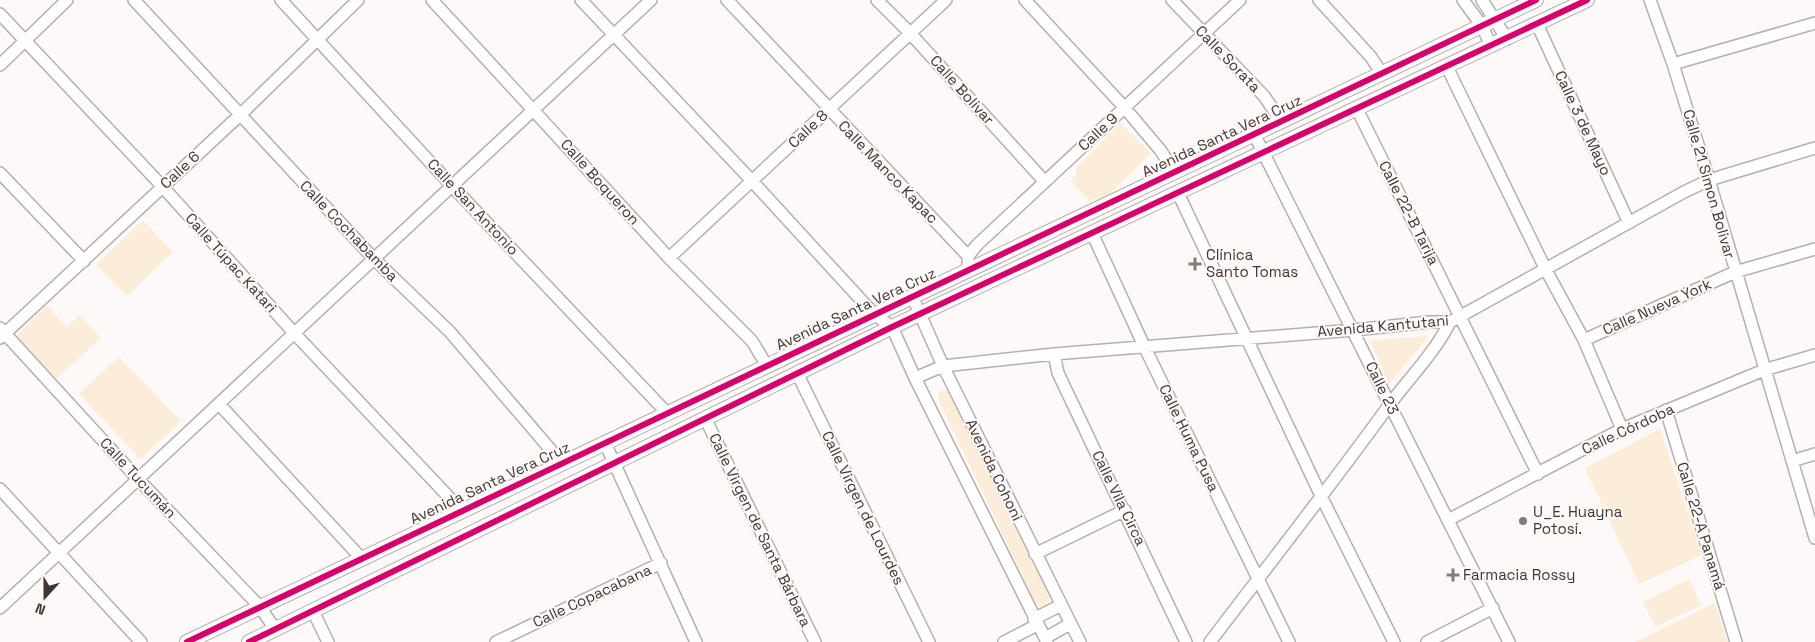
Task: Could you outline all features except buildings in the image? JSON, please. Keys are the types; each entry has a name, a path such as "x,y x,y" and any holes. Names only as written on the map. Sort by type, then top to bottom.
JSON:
{"main road":[{"name":"Avenida Santa Vera Cruz","path":"187,642 912,296 968,263 1174,172 1536,0"},
{"name":"Avenida Santa Vera Cruz","path":"249,642 892,326 1507,39 1586,0"}],"street":[{"path":"0,65 67,0"},
{"name":"Calle Cochabamba","path":"134,0 374,259 450,332 562,463"},
{"name":"Calle San Antonio","path":"281,0 452,186 667,413"},
{"name":"Calle 6","path":"2,333 84,261 358,0"},
{"name":"Calle Boqueron","path":"432,0 669,258 752,341 767,366"},
{"path":"581,0 752,181 874,314 892,326"},
{"path":"0,608 651,0"},
{"name":"Calle Manco Kapac","path":"727,0 968,263"},
{"name":"Calle Bolívar","path":"877,0 910,33 1045,182"},
{"name":"Calle 8","path":"669,258 946,0"},
{"path":"1025,0 1124,107 1161,150 1174,172"},
{"name":"Calle Sorata","path":"1172,0 1264,96 1281,121"},
{"name":"Calle 9","path":"968,263 1045,182 1240,0"},
{"path":"1318,0 1371,57 1382,74"},
{"path":"1463,0 1482,26 1491,46"},
{"path":"1482,0 1507,39"},
{"name":"Calle 21 Simon Bolivar","path":"1650,0 1674,64 1815,538"},
{"name":"Calle Túpac Katari","path":"0,14 162,186 295,334 462,511"},
{"path":"1674,64 1815,23"},
{"name":"Calle 3 de Mayo","path":"1537,24 1629,223"},
{"path":"1447,67 1546,270 1584,340 1622,429"},
{"name":"Calle 22-B Tarija","path":"1357,109 1462,317 1538,474"},
{"name":"Calle 23","path":"1254,134 1265,152 1509,642"},
{"name":"Avenida Kantutani","path":"915,378 943,366 1054,354 1145,348 1429,322 1450,322 1709,180 1815,148"},
{"path":"0,173 84,261"},
{"path":"1178,193 1322,498 1394,642"},
{"name":"Calle Huma Pusa","path":"1092,233 1145,348 1259,577 1289,642"},
{"name":"Calle Nueva York","path":"1584,340 1735,272 1815,248"},
{"name":"Avenida Cohoni","path":"912,296 943,366 1080,642"},
{"path":"1210,642 1322,498 1439,342 1450,322"},
{"name":"Avenida Cohoni","path":"892,326 915,378 1046,640"},
{"name":"Calle Tucumán","path":"2,333 260,607 275,629"},
{"name":"Calle Vila Circa","path":"1054,354 1058,373 1125,510 1186,642"},
{"name":"Calle Córdoba","path":"1448,520 1622,429 1764,370 1815,355"},
{"name":"Calle Virgen de Lourdes","path":"797,373 929,642"},
{"path":"219,404 362,558"},
{"name":"Calle 22-A Panamá","path":"1666,410 1736,642"},
{"name":"Calle Virgen de Santa Bárbara","path":"706,418 815,642"},
{"path":"605,443 696,642"},
{"path":"1792,461 1815,454"},
{"path":"0,488 141,642"},
{"path":"1035,554 1125,510"},
{"name":"Calle Copacabana","path":"496,642 661,564"},
{"path":"1004,642 1061,605"},
{"path":"1427,642 1493,608"},
{"path":"312,611 328,642"},
{"path":"1046,640 1070,624"}],"shaded area":[{"path":"1120,123 1151,153 1104,200 1102,198 1099,201 1095,198 1091,202 1070,181 1076,175 1076,168"},
{"path":"143,220 173,252 127,296 96,265"},
{"path":"47,306 67,327 80,315 101,338 56,379 16,336"},
{"path":"1429,336 1389,384 1370,340"},
{"path":"119,357 181,421 141,459 79,394"},
{"path":"945,389 951,393 1051,598 1044,608 1036,604 938,399 938,393"},
{"path":"1660,429 1702,555 1639,584 1585,468"},
{"path":"1689,579 1701,605 1655,627 1643,602"},
{"path":"1715,603 1728,642 1635,642"}],"cycle path":[{"path":"187,642 1536,0"},
{"path":"249,642 892,327 1587,0"}],"place":[{"name":"Clínica Santo Tomas","path":"1195,264"},
{"name":"U_E. Huayna Potosí.","path":"1523,521"},
{"name":"Farmacia Rossy","path":"1453,575"}]}
